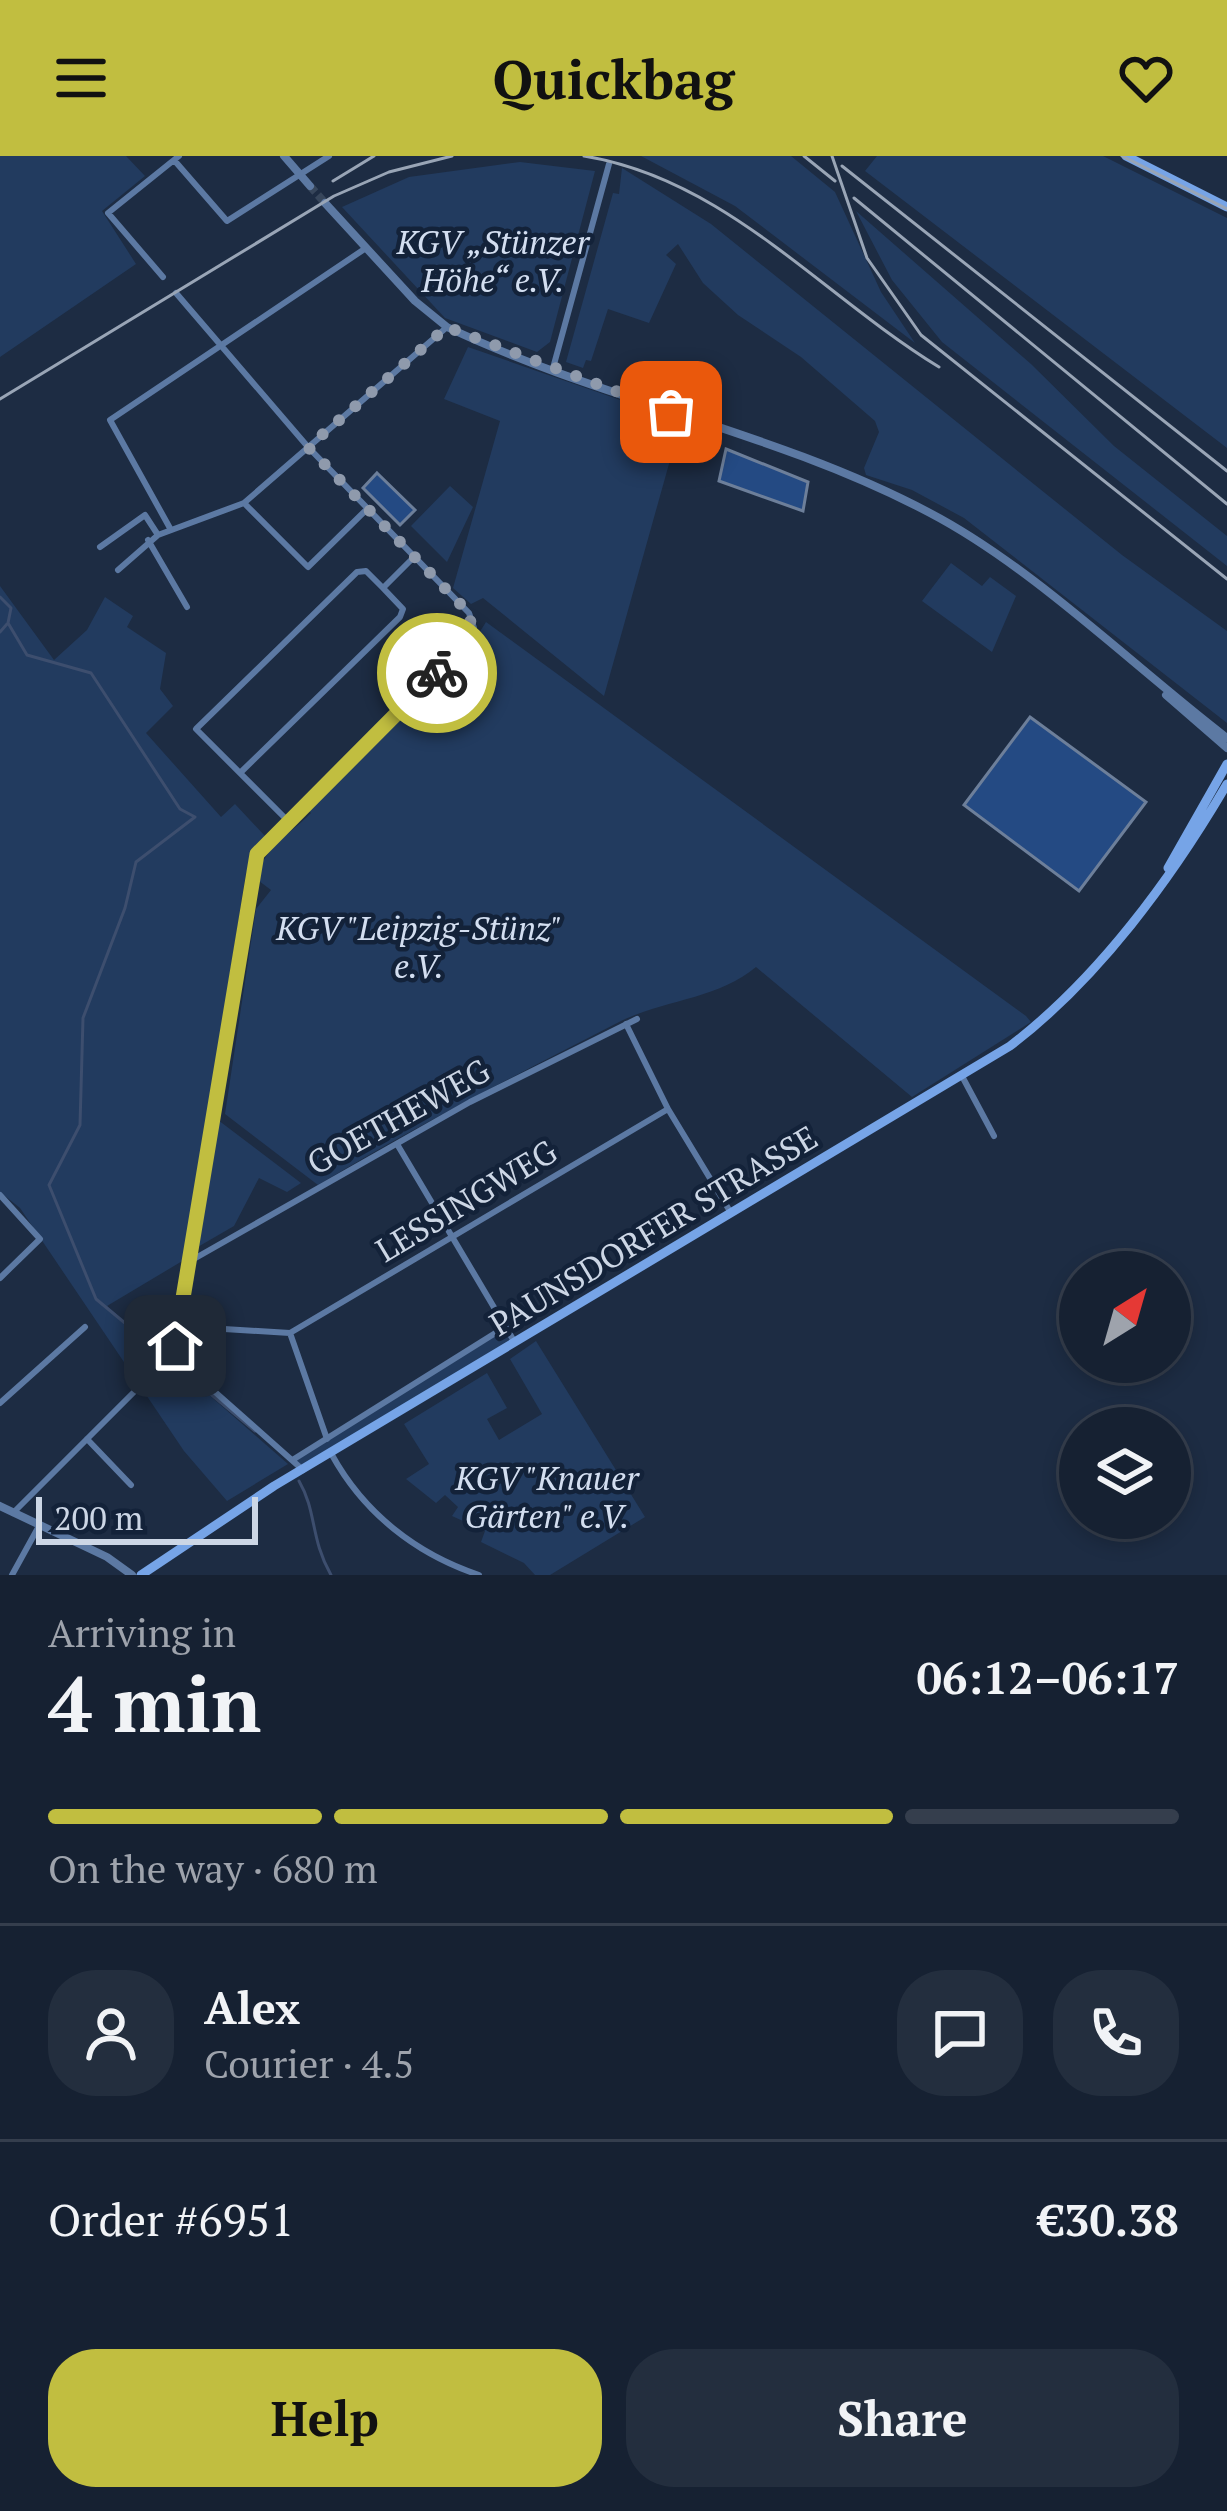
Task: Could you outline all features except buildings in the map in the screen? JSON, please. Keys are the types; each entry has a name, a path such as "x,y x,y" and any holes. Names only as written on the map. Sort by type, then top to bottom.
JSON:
{"main road":[{"path":"1126,156 1227,207"},
{"name":"PAUNSDORFER STRASSE","path":"1156,888 1227,764"},
{"name":"PAUNSDORFER STRASSE","path":"142,1575 303,1470 963,1078 1050,1014 1186,852 1227,784"}],"street":[{"path":"284,156 310,186"},
{"path":"163,277 109,213 176,158 227,221 329,156"},
{"path":"553,368 609,164"},
{"path":"325,203 447,327 847,475 929,512 999,557 1227,738"},
{"path":"172,530 110,421 366,248"},
{"path":"176,293 308,447 470,614 474,628 466,645 261,847 252,873 175,1326 180,1361 303,1470"},
{"path":"118,570 158,535 244,502 447,327"},
{"path":"244,502 308,567 367,509"},
{"path":"100,547 146,514 158,535"},
{"path":"148,541 187,607"},
{"path":"383,589 413,558"},
{"path":"239,773 403,609 361,569 196,729 239,773 288,821"},
{"path":"1161,689 1181,713 1227,748"},
{"name":"GOETHEWEG","path":"185,1264 397,1144 637,1019"},
{"path":"626,1024 668,1109 731,1213"},
{"path":"963,1078 994,1136"},
{"name":"LESSINGWEG","path":"290,1333 668,1109"},
{"path":"397,1144 516,1344"},
{"path":"0,1195 40,1239 0,1279"},
{"path":"175,1326 290,1333 327,1439"},
{"path":"0,1403 85,1327"},
{"name":"PAUNSDORFER STRASSE","path":"293,1460 505,1328"},
{"path":"14,1513 137,1389"},
{"path":"86,1439 131,1485"},
{"path":"332,1455 359,1495 390,1526 434,1557 478,1575"},
{"path":"0,1506 107,1557 132,1575"},
{"path":"12,1575 39,1526"}],"green space":[{"path":"0,156 126,156 145,176 102,211 136,264 0,357"},
{"path":"641,156 791,156 835,192 881,292 915,343 735,206"},
{"path":"877,156 1103,156 1227,218 1227,448 865,171"},
{"name":"KGV „Stünzer Höhe“ e.V.","path":"520,162 595,171 550,342 537,352 445,318 342,207 409,177"},
{"path":"622,168 711,224 1122,555 1227,631 1227,723 964,518 912,490 866,475 864,468 879,432 875,421 801,357 738,315 703,283 678,244 666,255 676,264 649,323 608,309 591,361 586,360 583,368 566,362 613,193 619,194"},
{"path":"856,211 1031,364 1114,446 1227,536 1227,566 942,342 892,280"},
{"path":"468,347 681,421 604,696 483,598 471,604 453,588 500,421 444,399"},
{"path":"450,486 473,507 447,562 411,526"},
{"path":"951,563 982,586 990,577 1016,596 992,652 922,601"},
{"path":"0,586 54,660 87,630 105,597 133,616 127,627 166,653 160,689 173,706 146,733 221,817 235,804 265,836 246,873 184,1260 107,1306 288,1464 227,1501 184,1451 20,1208 0,1192"},
{"name":"KGV \"Leipzig-Stünz\" e.V.","path":"486,622 1031,1022 912,1097 756,967 708,993 619,1022 318,1185 225,1114 256,909 271,890 255,878 272,849 311,813 307,809 469,649"},
{"path":"218,1120 301,1183 287,1192 259,1178 234,1226 196,1248"},
{"path":"505,1327 516,1344 303,1470 293,1459"},
{"name":"KGV \"Knauer Gärten\" e.V.","path":"536,1341 645,1517 550,1575 535,1575 524,1563 481,1542 485,1531 452,1516 458,1507 445,1495 436,1503 406,1479 429,1464 404,1424 487,1373 507,1408 487,1419 499,1440 542,1414 510,1359"}],"waterway":[{"path":"0,597 11,608 8,623 27,655 91,673 180,809 195,817 136,862 125,908 83,1018 80,1125 49,1185 96,1299 255,1431"},
{"path":"0,632 7,624"},
{"path":"299,1481 331,1575"}],"tunnel":[{"path":"310,186 325,203"}],"tram line":[{"path":"1122,156 1227,209"}],"railway":[{"path":"333,181 374,156"},
{"path":"0,399 334,196 389,172 452,156"},
{"path":"584,156 635,169 728,214 939,367"},
{"path":"804,156 835,181"},
{"path":"832,156 867,258 921,335 1227,579"},
{"path":"842,166 1227,471"},
{"path":"854,198 1227,504"}],"way so far":[{"path":"437,673 466,645 474,628 470,614 308,447 447,327 671,412"}],"route":[{"path":"175,1346 257,854 437,673"}]}
